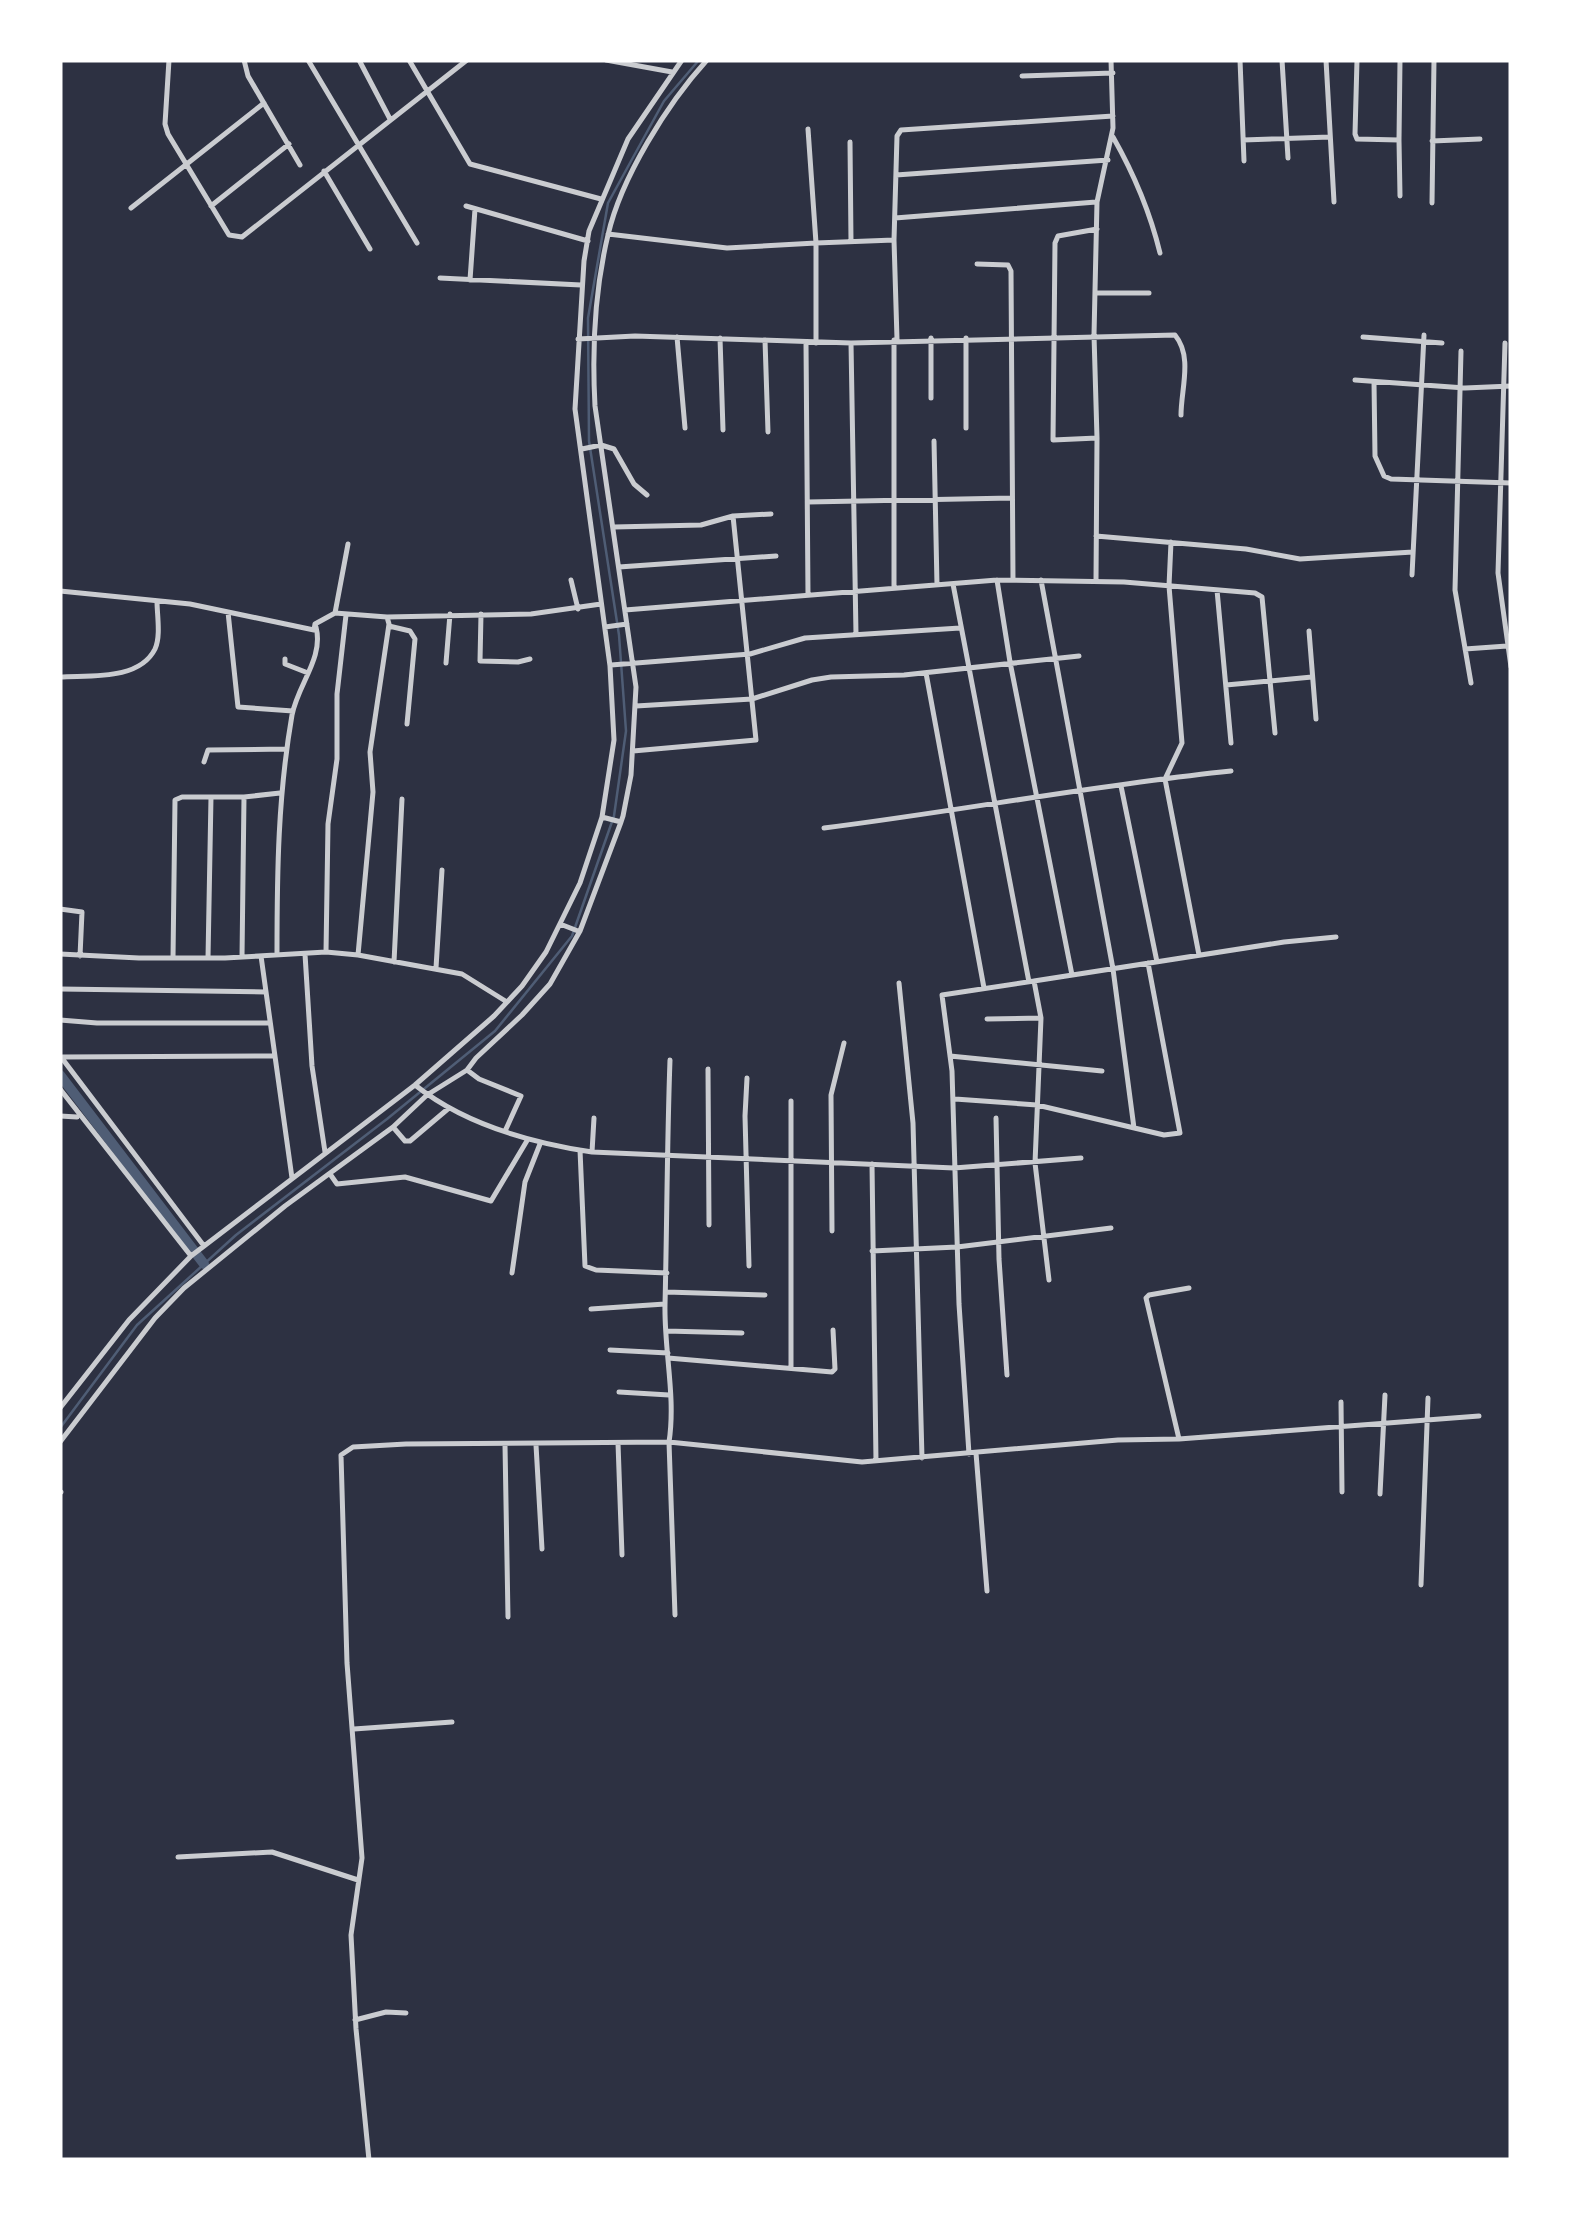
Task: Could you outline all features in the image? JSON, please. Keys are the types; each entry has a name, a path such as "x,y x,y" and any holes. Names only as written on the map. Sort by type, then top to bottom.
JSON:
{"street":[{"path":"169,60 165,124 229,235 242,237 468,60"},
{"path":"244,60 248,76 300,165"},
{"path":"308,60 416,243"},
{"path":"359,60 391,120"},
{"path":"409,60 470,164 601,199"},
{"path":"606,60 673,72"},
{"path":"60,1408 128,1320 191,1256 416,1086 507,1002 562,925 603,817 614,740 612,665 576,412 588,241 601,199 628,138 682,60"},
{"path":"60,1442 154,1318 184,1288 394,1127 426,1094 468,1070 550,984 580,931 620,822 633,751 636,706 595,406 596,338 608,234 634,169 663,120 707,60"},
{"path":"1096,581 1096,202 1112,136 1111,60"},
{"path":"1240,60 1244,161"},
{"path":"1282,60 1288,158"},
{"path":"1326,60 1334,202"},
{"path":"1356,60 1356,138 1399,140"},
{"path":"1400,60 1400,196"},
{"path":"1432,203 1434,60"},
{"path":"1022,76 1113,73"},
{"path":"131,208 264,103"},
{"path":"894,588 894,240 898,136 904,129 1113,116"},
{"path":"808,129 816,243 816,343"},
{"path":"1112,136 1126,159 1141,200 1150,210 1160,253"},
{"path":"1244,140 1330,138"},
{"path":"1432,141 1480,139"},
{"path":"850,142 852,242"},
{"path":"212,206 289,144"},
{"path":"896,175 1108,160"},
{"path":"324,171 370,249"},
{"path":"895,218 1096,202"},
{"path":"466,206 588,241"},
{"path":"470,280 475,208"},
{"path":"1096,229 1064,233 1055,242 1052,336 1053,440 1097,438"},
{"path":"608,234 727,248 894,240"},
{"path":"978,264 1010,266 1013,580"},
{"path":"440,278 582,285"},
{"path":"1095,292 1149,293"},
{"path":"580,339 677,337 851,343 931,338 1175,335 1179,338 1187,378 1181,415"},
{"path":"677,337 685,428"},
{"path":"1363,337 1424,338 1442,343"},
{"path":"720,338 723,430"},
{"path":"931,338 931,398"},
{"path":"966,338 966,428"},
{"path":"1412,574 1424,338"},
{"path":"765,340 768,432"},
{"path":"806,342 808,595"},
{"path":"851,343 856,634"},
{"path":"1505,343 1508,386 1498,573 1511,667"},
{"path":"1461,351 1454,590 1471,682"},
{"path":"1355,380 1508,386"},
{"path":"1374,382 1378,463 1384,476 1511,483"},
{"path":"934,441 937,585"},
{"path":"582,449 600,445 614,449 634,484 646,495"},
{"path":"808,502 1012,498"},
{"path":"614,527 701,525 733,516 771,514"},
{"path":"633,751 756,740 733,516"},
{"path":"1096,536 1246,549 1300,559 1413,552"},
{"path":"1172,542 1169,586 1182,743 1165,779 1199,955"},
{"path":"335,613 348,544"},
{"path":"619,567 776,556"},
{"path":"571,580 578,609"},
{"path":"997,580 1072,975"},
{"path":"625,610 997,580 1096,581 1255,593 1262,597 1275,733"},
{"path":"1041,580 1113,969 1134,1128"},
{"path":"953,584 993,803 1041,1018 1035,1163 1049,1280"},
{"path":"1218,590 1231,744"},
{"path":"60,591 228,613 314,630 315,624"},
{"path":"60,677 122,673 143,662 155,649 157,603"},
{"path":"315,624 335,613 388,622 601,606"},
{"path":"228,613 238,707 293,712"},
{"path":"326,952 328,824 337,759 337,694 347,616"},
{"path":"446,662 449,617"},
{"path":"481,617 480,661 530,659"},
{"path":"388,622 410,631 415,638 406,724"},
{"path":"358,955 372,792 370,752 388,622"},
{"path":"277,955 280,793 293,712 318,637 315,624"},
{"path":"606,627 626,624"},
{"path":"612,665 750,654 805,638 960,628"},
{"path":"1310,631 1316,719"},
{"path":"1465,649 1509,645"},
{"path":"636,706 752,698 812,680 926,673 1080,656"},
{"path":"285,659 286,664 308,673"},
{"path":"926,673 984,988"},
{"path":"1226,685 1312,677"},
{"path":"204,762 208,750 286,749"},
{"path":"824,828 1036,795 1231,771"},
{"path":"1121,786 1156,962"},
{"path":"173,958 174,803 182,796 280,793"},
{"path":"208,958 211,797"},
{"path":"242,957 244,797"},
{"path":"394,962 402,799"},
{"path":"603,817 620,822"},
{"path":"436,968 442,870"},
{"path":"60,909 82,912 80,956"},
{"path":"562,925 578,930"},
{"path":"986,1591 957,1246 954,1099 942,995 1336,937"},
{"path":"60,954 173,958 326,952 358,955 462,974 507,1002"},
{"path":"305,954 309,1034 325,1152"},
{"path":"261,956 292,1178"},
{"path":"954,1099 1037,1109 1164,1135 1178,1134 1181,1130 1148,963"},
{"path":"899,984 911,1082 922,1458"},
{"path":"60,988 266,992"},
{"path":"987,1020 1041,1018"},
{"path":"60,1020 270,1023"},
{"path":"832,1231 831,1096 844,1044"},
{"path":"61,1056 274,1056"},
{"path":"61,1056 204,1246"},
{"path":"950,1056 1102,1071"},
{"path":"670,1060 665,1304 675,1614"},
{"path":"708,1069 708,1225"},
{"path":"468,1070 479,1079 521,1096 506,1130"},
{"path":"747,1078 750,1266"},
{"path":"416,1086 449,1108 528,1139 592,1152 954,1168 1080,1158"},
{"path":"60,1089 191,1256"},
{"path":"791,1101 791,1368"},
{"path":"394,1127 405,1141 410,1141 449,1108"},
{"path":"60,1116 79,1117"},
{"path":"592,1152 594,1118"},
{"path":"996,1118 998,1242 1007,1376"},
{"path":"330,1174 338,1184 383,1178 423,1180 490,1201 528,1139"},
{"path":"512,1273 525,1182 546,1145"},
{"path":"580,1150 585,1266 596,1270 667,1272"},
{"path":"872,1164 876,1461"},
{"path":"872,1251 916,1250 1111,1228"},
{"path":"1179,1438 1146,1298 1189,1288"},
{"path":"666,1292 765,1295"},
{"path":"591,1309 665,1304"},
{"path":"610,1350 834,1372 833,1330"},
{"path":"666,1332 742,1333"},
{"path":"619,1392 670,1395"},
{"path":"1380,1494 1385,1395"},
{"path":"1420,1586 1428,1398"},
{"path":"1341,1402 1342,1492"},
{"path":"369,2160 351,1934 362,1858 346,1625 342,1455 353,1447 618,1443 670,1438 776,1455 876,1461 1479,1416"},
{"path":"618,1443 622,1555"},
{"path":"505,1444 508,1618"},
{"path":"536,1445 542,1549"},
{"path":"354,1729 452,1722"},
{"path":"178,1858 259,1850 356,1879"},
{"path":"355,2020 406,2012"}],"waterway":[{"path":"60,1428 137,1325 236,1235 495,1031 572,936 614,816 626,731 619,635 589,441 588,318 608,203 664,101 699,60"},
{"path":"60,1075 204,1264"}]}
